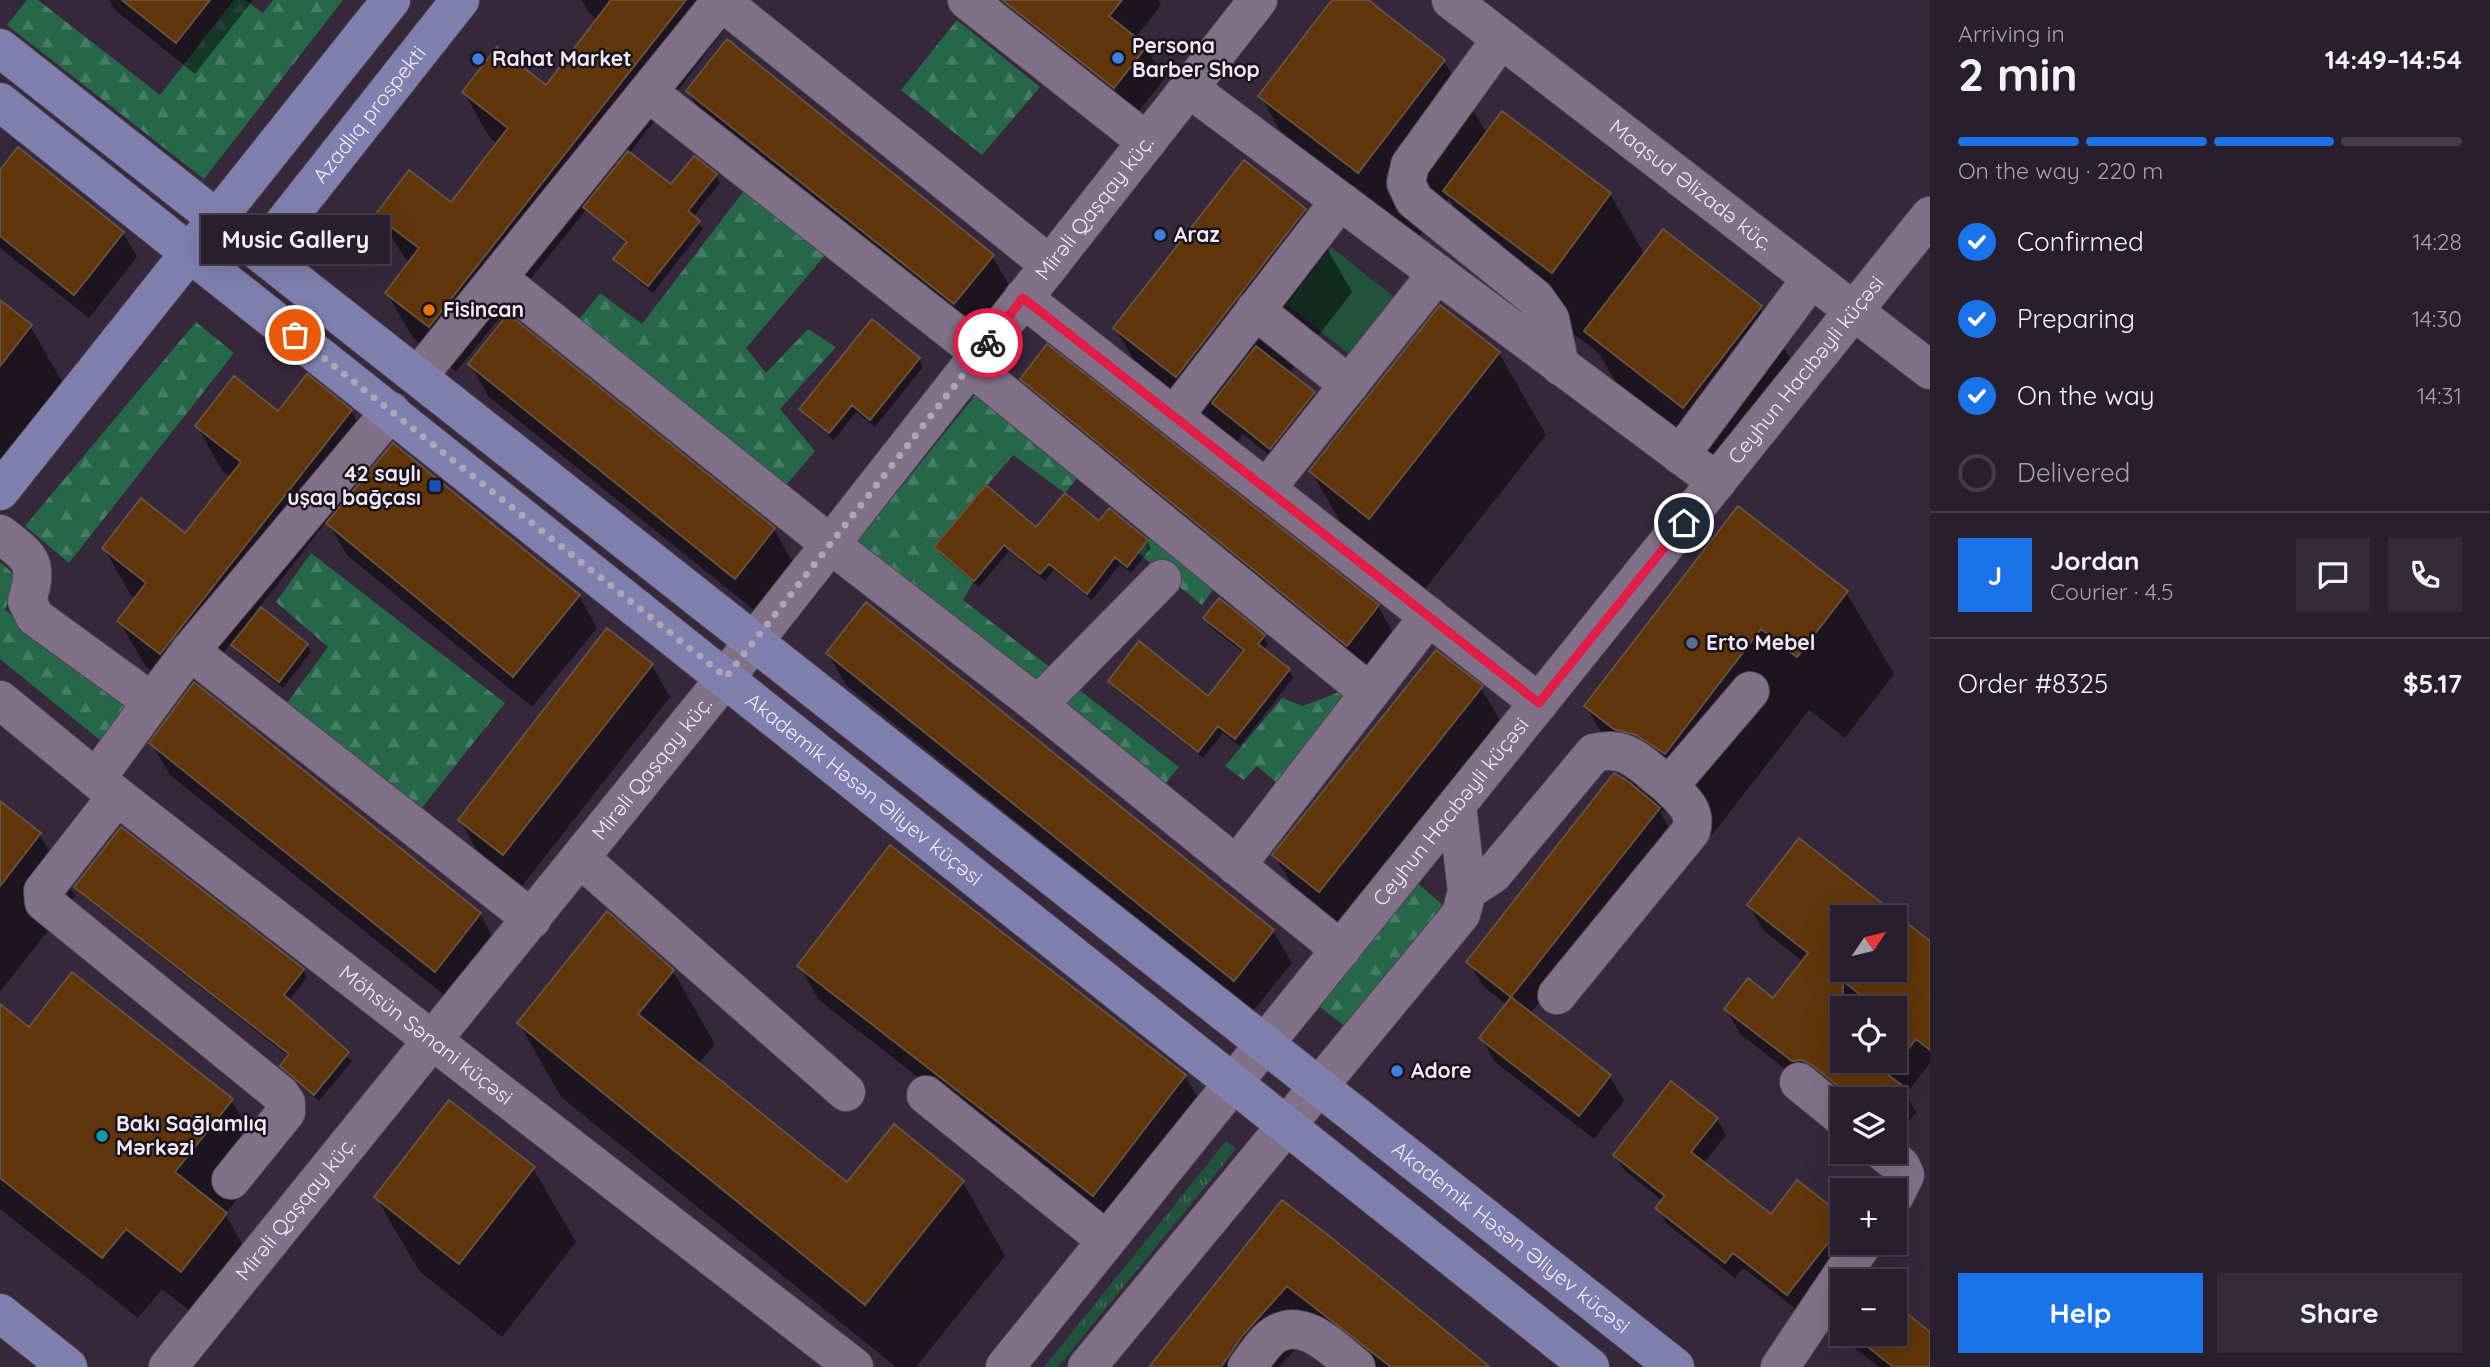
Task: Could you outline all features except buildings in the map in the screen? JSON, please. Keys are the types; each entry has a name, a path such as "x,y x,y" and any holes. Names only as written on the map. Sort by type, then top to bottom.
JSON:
{"main road":[{"path":"0,491 225,204 391,0"},
{"name":"Azadlıq prospekti","path":"275,250 460,0"},
{"path":"0,48 185,192 225,204 419,375 754,641 1266,1027"},
{"name":"Akademik Həsən Əliyev küçəsi","path":"0,102 158,226 182,260 256,305 1301,1136"},
{"name":"Akademik Həsən Əliyev küçəsi","path":"1266,1027 1333,1096 1675,1367"},
{"path":"1301,1136 1590,1367"},
{"path":"1521,1310 1599,1367"},
{"path":"0,1313 68,1367"}],"street":[{"path":"967,0 1147,142"},
{"name":"Maqsud Əlizadə küç.","path":"1451,0 1930,370"},
{"path":"419,375 722,1 1050,265"},
{"name":"Mirəli Qaşqay küç.","path":"168,1367 435,1041 726,677 1189,89 1247,4"},
{"path":"1501,39 1410,165 1406,183 1414,200 1535,298 1550,319 1560,366"},
{"path":"1189,89 1717,482"},
{"path":"648,92 975,360 1370,693"},
{"path":"1174,416 1339,202"},
{"name":"Ceyhun Hacıbəyli küçəsi","path":"1106,1240 1208,1115 1222,1073 1341,950 1930,216"},
{"path":"1266,489 1436,275"},
{"path":"498,278 830,544 1038,705 1341,950"},
{"path":"1681,455 1811,279"},
{"path":"1023,298 1539,703"},
{"path":"1255,310 1349,385"},
{"path":"231,1180 286,1112 286,1103 281,1095 44,902 43,891 107,788 152,702 190,651 391,411"},
{"path":"0,534 28,555 33,565 34,578 27,601 35,617 152,702"},
{"path":"1038,705 1161,579"},
{"path":"1236,866 1429,616"},
{"path":"190,651 532,919"},
{"path":"1669,786 1750,691"},
{"name":"Möhsün Sənani küçəsi","path":"0,700 107,788 854,1367"},
{"path":"1467,891 1493,874 1594,753 1614,748 1624,752 1669,786 1691,810 1694,819 1691,831 1557,995"},
{"path":"1087,1367 1260,1158 1301,1136 1333,1096 1461,914 1467,891 1457,806"},
{"path":"580,858 846,1091"},
{"path":"1799,1082 1830,1107"},
{"path":"926,1095 1106,1240 1005,1367"},
{"path":"1780,1367 1855,1255"},
{"path":"1256,1364 1274,1335 1292,1327 1315,1335 1356,1367"}],"green space":[{"path":"27,0 38,0 160,95 234,0 245,0 263,13 273,0 343,0 204,179 7,25"},
{"path":"957,20 1040,87 982,155 901,90"},
{"path":"746,188 828,252 746,348 766,373 808,329 836,347 780,409 815,451 781,491 574,326 600,293 642,324"},
{"path":"1331,247 1399,301 1355,359 1287,304"},
{"path":"196,322 234,353 69,563 25,526"},
{"path":"986,382 1086,467 1065,493 1013,455 934,547 974,581 963,600 1179,767 1159,791 852,548"},
{"path":"1157,528 1221,578 1202,605 1138,553"},
{"path":"311,553 505,703 417,814 282,710 328,647 276,602"},
{"path":"0,562 17,577 5,610 133,707 111,749 0,659"},
{"path":"1339,692 1353,701 1284,789 1257,766 1244,780 1225,766 1282,698 1303,706"},
{"path":"1416,882 1445,907 1346,1027 1320,1007"},
{"path":"1226,1141 1236,1149 1058,1367 1044,1367"}],"way so far":[{"path":"295,335 726,677 988,343"}],"place":[{"name":"Persona Barber Shop","path":"1118,58"},
{"name":"Rahat Market","path":"478,59"},
{"name":"Araz","path":"1160,235"},
{"name":"Fisincan","path":"429,310"},
{"name":"Music Gallery","path":"295,335"},
{"name":"42 saylı uşaq bağçası","path":"435,486"},
{"name":"Erto Mebel","path":"1692,643"},
{"name":"Adore","path":"1397,1071"},
{"name":"Bakı Sağlamlıq Mərkəzi","path":"102,1136"}],"route":[{"path":"988,343 1023,298 1539,703 1684,523"}]}
